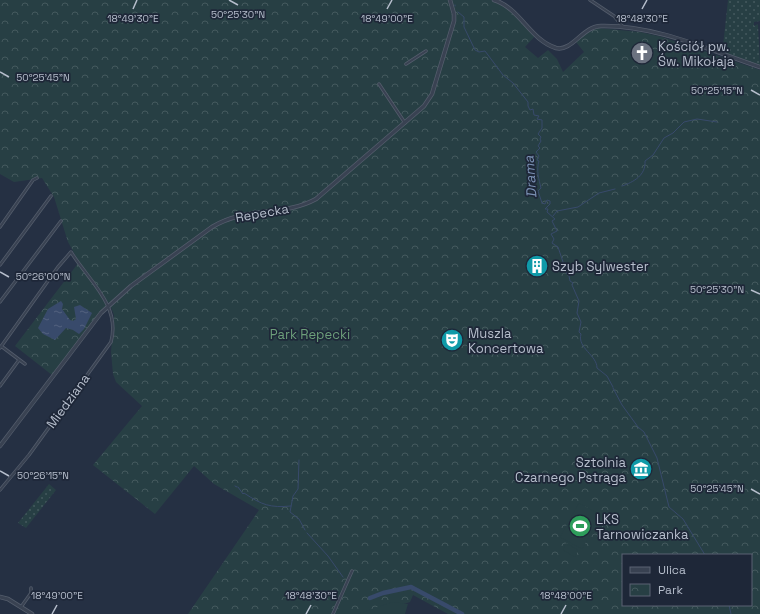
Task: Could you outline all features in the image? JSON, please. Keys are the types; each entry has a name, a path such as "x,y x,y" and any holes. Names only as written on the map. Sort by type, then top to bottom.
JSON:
{"street":[{"name":"Repecka","path":"0,446 108,304 154,269 222,222 247,213 296,206 316,199 426,104 432,94 454,21 454,14 450,0"},
{"path":"494,0 512,10 544,41 558,48 566,47 593,27 602,26 624,28 655,32 760,67"},
{"path":"590,0 614,16 621,22 624,28"},
{"path":"406,64 426,51"},
{"path":"379,84 405,123"},
{"path":"0,227 33,180 37,178"},
{"path":"0,265 51,196"},
{"path":"0,302 61,221"},
{"path":"25,364 1,347 58,267 71,252 108,304"},
{"name":"Miedziana","path":"0,490 29,455 110,345 113,321 108,304"},
{"path":"0,386 19,360"},
{"path":"334,614 352,571"},
{"path":"21,607 31,593 31,588"},
{"path":"0,596 8,599 32,614"}],"green space":[{"name":"Park Repecki","path":"0,0 498,0 536,35 525,47 538,58 548,50 557,59 563,72 584,52 576,42 587,33 598,28 640,32 662,37 760,70 760,614 448,614 413,595 410,602 371,614 188,614 259,510 214,484 194,466 155,514 93,465 142,406 116,382 113,374 111,352 114,315 109,302 52,375 15,346 79,262 68,242 54,197 42,178 14,182 0,174"},
{"path":"728,0 760,0 760,21 754,22 754,26 758,24 760,65 726,53 723,46"},
{"path":"49,484 56,490 26,528 18,523"},
{"name":"LKS Tarnowiczanka","path":"579,503 601,515 582,549 560,537"},
{"path":"566,543 578,550 575,557 563,550"},
{"path":"392,602 408,604 405,614 358,614"}],"water":[{"path":"61,301 63,304 62,309 70,320 73,321 76,319 74,307 80,305 92,313 84,329 79,334 66,328 55,340 43,334 38,328 48,309"}],"waterway":[{"name":"Drama","path":"458,12 464,17 464,27 475,50 479,52 485,51 503,75 513,83 528,102 528,106 530,110 533,109 534,115 539,116 537,119 542,120 542,128 538,134 541,137 541,141 538,146 540,148 536,152 539,156 537,160 539,161 538,171 541,188 538,191 542,203 545,204 547,200 550,201 550,204 545,209 548,209 547,212 555,219 552,221 557,231 551,234 554,239 552,243 558,247 567,274 570,281 573,283 572,285 579,301 577,313 581,322 579,332 581,334 582,343 594,359 597,368 607,376 613,387"},
{"path":"622,186 635,180 641,174 644,170 645,161 653,155 664,138 673,133 684,122 697,119 717,122"},
{"path":"553,216 557,211 578,207 599,193 615,189"},
{"name":"Drama","path":"613,388 622,405 638,427 644,432 657,458 669,507 683,519 704,554"},
{"path":"299,460 298,489 293,496 290,512 299,519 305,530"},
{"path":"238,487 243,494 244,493 266,505 291,506"},
{"path":"307,533 328,556 343,577"},
{"path":"370,598 383,593 411,587 462,614"},
{"name":"Drama","path":"729,606 731,614"}],"place":[{"name":"Kościół pw. Św. Mikołaja","path":"642,53"},
{"name":"Szyb Sylwester","path":"537,266"},
{"name":"Muszla Koncertowa","path":"452,340"},
{"name":"Sztolnia Czarnego Pstrąga","path":"641,469"},
{"name":"LKS Tarnowiczanka","path":"580,526"}]}
